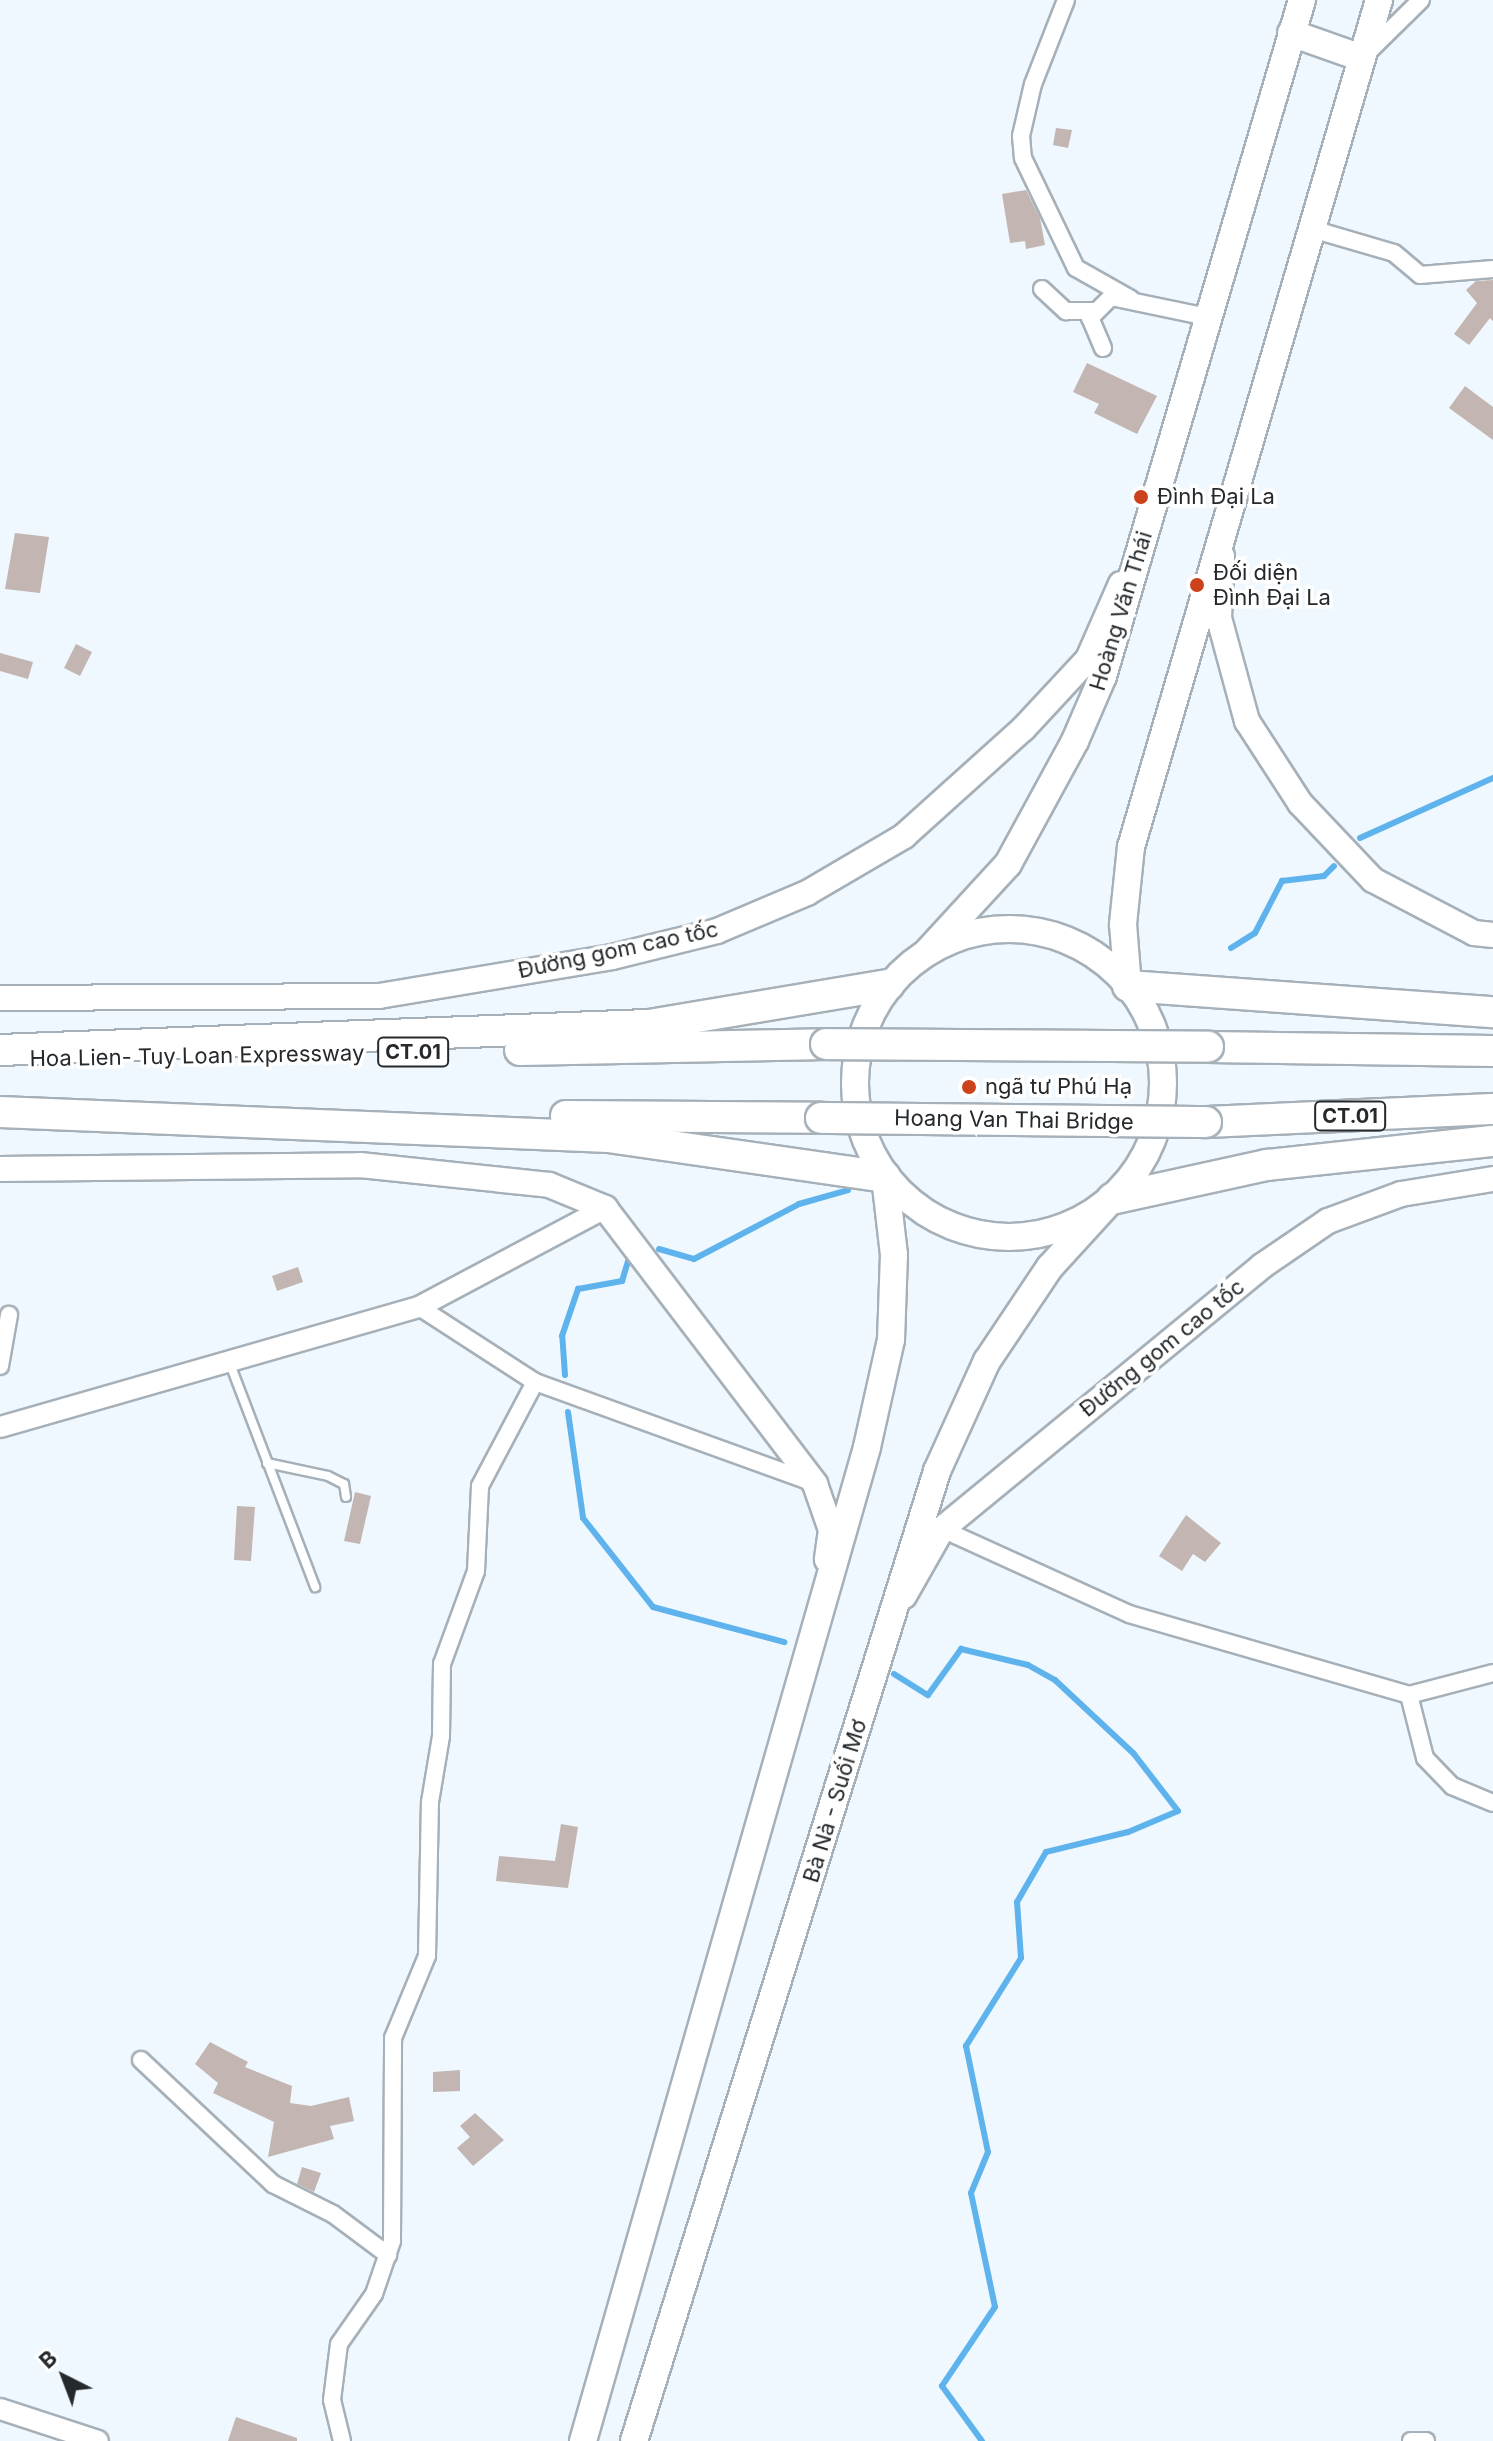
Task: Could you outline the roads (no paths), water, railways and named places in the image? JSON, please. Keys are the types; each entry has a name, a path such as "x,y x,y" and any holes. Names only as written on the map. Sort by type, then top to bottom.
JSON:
{"highway":[{"path":"0,1050 649,1025 889,985"},
{"path":"1128,986 1493,1012"},
{"name":"Hoa Lien- Tuy Loan Expressway","path":"0,1058 826,1044 1493,1051"},
{"name":"Hoang Van Thai Bridge","path":"0,1111 1206,1122 1493,1109"},
{"path":"0,1111 608,1137 885,1177"},
{"path":"1112,1199 1267,1165 1493,1141"}],"main road":[{"name":"Hoàng Văn Thái","path":"928,951 1008,864 1075,741 1103,676 1302,0"},
{"path":"1128,986 1123,924 1131,847 1379,0"},
{"path":"1291,33 1362,58"},
{"name":"Đường gom cao tốc","path":"0,998 379,996 612,957 730,926 807,893 904,836 1023,729 1088,659 1149,520"},
{"path":"1223,532 1219,618 1247,721 1300,803 1373,880 1474,933 1493,935"},
{"name":"Bà Nà - Suối Mơ","path":"634,2441 937,1471 987,1361 1050,1267 1144,1159 1162,1112 1163,1061 1148,1013 1116,969 1077,943 1027,929 976,931 928,951"},
{"path":"928,951 889,985 863,1030 854,1081 861,1132 885,1177 922,1213 969,1233 1019,1238 1069,1226 1112,1199"},
{"path":"0,1169 360,1165 549,1185 605,1208 815,1484 831,1530 825,1587"},
{"path":"583,2441 867,1447 891,1340 894,1255 885,1177"},
{"name":"Đường gom cao tốc","path":"895,1612 942,1529 1262,1266 1328,1221 1401,1194 1493,1179"}],"street":[{"path":"1066,0 1033,84 1021,136 1023,158 1076,268 1131,299"},
{"path":"1362,58 1421,0"},
{"path":"1312,229 1394,253 1420,275 1493,269"},
{"path":"1042,289 1066,311 1093,311"},
{"path":"1103,348 1090,318 1093,311 1111,297 1208,317"},
{"path":"0,1427 230,1364 419,1307 605,1208"},
{"path":"419,1307 535,1382 815,1484"},
{"path":"0,1366 9,1315"},
{"path":"342,2441 332,2400 339,2344 374,2294 388,2255 395,2157 393,2038 427,1956 430,1802 441,1736 442,1664 476,1571 480,1486 535,1382"},
{"path":"942,1529 1129,1614 1409,1695 1493,1673"},
{"path":"1409,1695 1425,1758 1452,1786 1493,1803"},
{"path":"141,2060 273,2184 333,2214 388,2255"},
{"path":"0,2409 98,2441"},
{"path":"1411,2441 1426,2441"}],"lane":[{"path":"230,1364 315,1587"},
{"path":"266,1463 328,1476 344,1484 346,1497"}],"waterway":[{"path":"1360,838 1493,778"},
{"path":"1231,948 1255,933 1282,881 1324,876 1334,866"},
{"path":"659,1249 694,1259 799,1204 848,1190"},
{"path":"565,1375 562,1336 578,1289 622,1281 630,1255"},
{"path":"568,1412 583,1518 653,1607 784,1642"},
{"path":"894,1674 928,1695 961,1649 1028,1665 1055,1680 1134,1754 1178,1811 1128,1832 1046,1852 1017,1902 1021,1958 966,2046 988,2152 971,2193 995,2307 942,2386 982,2441"}],"place":[{"name":"Đình Đại La","path":"1141,497"},
{"name":"Đối diện Đình Đại La","path":"1197,585"},
{"name":"ngã tư Phú Hạ","path":"969,1087"}]}
